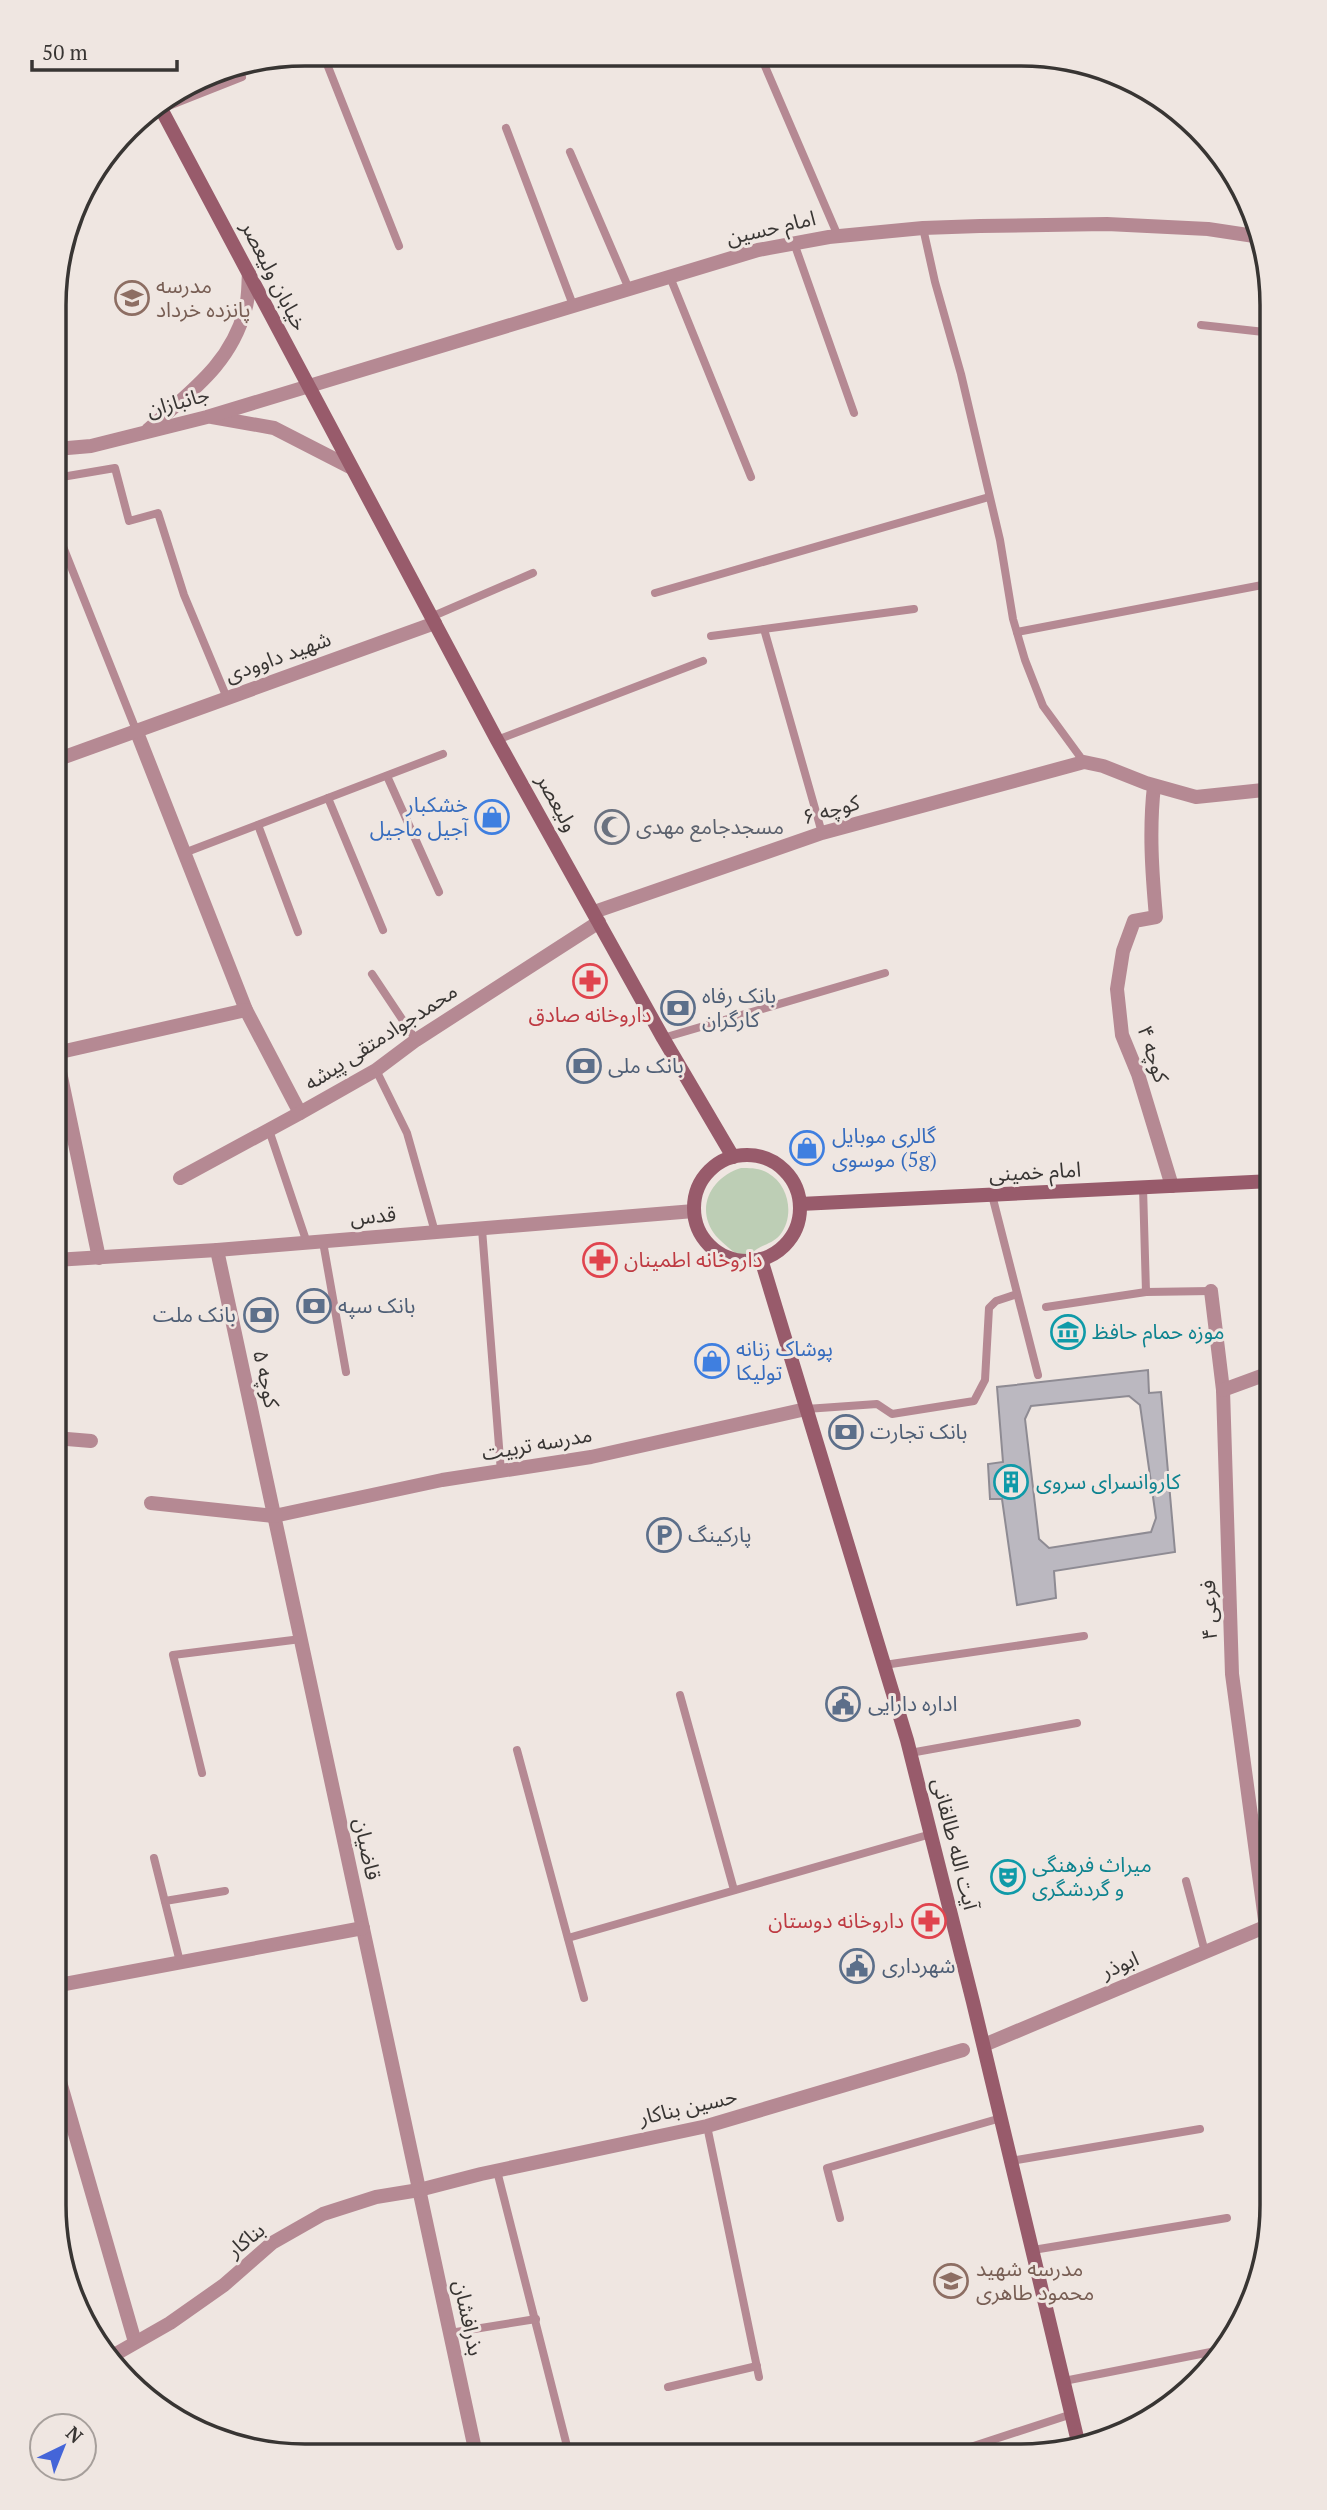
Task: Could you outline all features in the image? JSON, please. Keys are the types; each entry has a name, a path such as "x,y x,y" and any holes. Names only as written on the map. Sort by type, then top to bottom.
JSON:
{"main road":[{"name":"خیابان ولیعصر","path":"164,114 350,467"},
{"name":"ولیعصر","path":"350,467 497,740 663,1038 733,1157"},
{"path":"748,1155 777,1165 792,1182 800,1204 798,1222 790,1239 778,1252 761,1259 745,1261 716,1251 697,1227 694,1212 696,1193 704,1177 716,1165 733,1157 748,1155"},
{"name":"امام خمینی","path":"800,1204 1260,1182"},
{"name":"آیت الله طالقانی","path":"761,1259 910,1752 984,2045 1077,2437"}],"street":[{"name":"امام حسین","path":"308,387 670,276 758,250 794,243 923,228 1107,224 1208,229 1250,235"},
{"path":"146,432 217,368 236,337 246,308 249,273"},
{"name":"جانبازان","path":"66,448 91,446 207,417 308,387"},
{"path":"207,417 274,428 350,467"},
{"name":"شهید داوودی","path":"136,730 433,620"},
{"path":"66,756 136,730 246,1010 300,1114"},
{"path":"1084,762 1196,797 1260,790"},
{"name":"۶ کوچه","path":"596,917 822,833 1084,762"},
{"name":"کوچه ۴","path":"1154,786 1151,861 1156,917 1134,921 1123,951 1117,989 1122,1035 1138,1074 1172,1186"},
{"name":"محمدجوادمتقی پیشه","path":"180,1178 376,1070 596,917"},
{"path":"66,1051 246,1010"},
{"path":"66,1101 99,1258"},
{"name":"قدس","path":"66,1260 694,1212"},
{"name":"کوچه ۵","path":"217,1250 274,1516"},
{"name":"فرعی ۴","path":"1211,1291 1223,1390 1232,1674 1260,1865"},
{"path":"1223,1390 1260,1377"},
{"name":"مدرسه تربیت","path":"150,1503 274,1516 442,1480 591,1457 806,1409"},
{"path":"66,1439 91,1441"},
{"name":"قاضیان","path":"274,1516 419,2190"},
{"path":"66,1984 363,1928"},
{"name":"ابوذر","path":"984,2045 1260,1930"},
{"name":"حسین بناکار","path":"419,2190 707,2126 963,2050"},
{"path":"66,2102 135,2342"},
{"name":"بذرافشان","path":"419,2190 474,2444"},
{"name":"بناکار","path":"118,2352 170,2323 224,2285 272,2243 323,2214 376,2197 419,2190"}],"lane":[{"path":"328,66 399,246"},
{"path":"765,66 838,236"},
{"path":"187,97 242,78"},
{"path":"506,128 573,305"},
{"path":"570,152 629,289"},
{"path":"923,228 1000,540 1017,632 1043,706 1084,762"},
{"path":"794,243 854,413"},
{"path":"670,276 751,477"},
{"path":"1201,325 1260,332"},
{"path":"66,476 115,468 129,521 159,513 184,595 227,698"},
{"path":"655,593 989,497"},
{"path":"66,554 136,730"},
{"path":"433,620 533,573"},
{"path":"1017,632 1260,585"},
{"path":"711,636 914,608"},
{"path":"764,629 822,833"},
{"path":"497,740 703,661"},
{"path":"184,853 443,754"},
{"path":"387,776 439,892"},
{"path":"328,798 383,930"},
{"path":"258,825 298,932"},
{"path":"372,974 416,1040"},
{"path":"663,1038 885,974"},
{"path":"376,1070 407,1133 435,1232"},
{"path":"270,1130 307,1243"},
{"path":"1143,1187 1146,1292"},
{"path":"992,1195 1038,1375"},
{"path":"482,1229 501,1472"},
{"path":"323,1241 346,1372"},
{"path":"1046,1307 1146,1292 1211,1291"},
{"path":"806,1409 877,1404 892,1414 974,1401 985,1380 989,1308 996,1301 1017,1294"},
{"path":"884,1665 1084,1636"},
{"path":"202,1773 173,1655 301,1639"},
{"path":"680,1695 734,1891"},
{"path":"910,1752 1077,1723"},
{"path":"517,1750 584,1998"},
{"path":"568,1938 931,1834"},
{"path":"154,1858 180,1962"},
{"path":"1186,1881 1205,1952"},
{"path":"165,1901 225,1891"},
{"path":"840,2218 827,2168 1001,2118"},
{"path":"707,2126 760,2378"},
{"path":"1011,2161 1200,2129"},
{"path":"497,2171 567,2444"},
{"path":"1033,2250 1227,2218"},
{"path":"450,2333 536,2319"},
{"path":"1064,2381 1209,2352"},
{"path":"668,2387 757,2366"},
{"path":"980,2444 1072,2414"}],"green space":[{"path":"741,1168 768,1173 781,1185 788,1201 787,1219 780,1235 755,1250 745,1261 716,1236 706,1215 706,1205 714,1186 730,1172"}],"building":[{"name":"کاروانسرای سروی","path":"1148,1370 1149,1393 1161,1392 1175,1552 1054,1571 1056,1598 1017,1605 1002,1499 990,1499 988,1464 1003,1462 997,1387","holes":["1129,1396 1140,1405 1156,1518 1151,1532 1049,1548 1039,1539 1025,1419 1031,1406"]}],"place":[{"name":"مدرسه پانزده خرداد","path":"132,298"},
{"name":"خشکبار آجیل ماجیل","path":"492,817"},
{"name":"مسجدجامع مهدی","path":"612,827"},
{"name":"داروخانه صادق","path":"590,981"},
{"name":"بانک رفاه کارگران","path":"678,1008"},
{"name":"بانک ملی","path":"584,1066"},
{"name":"گالری موبایل موسوی (5g)","path":"807,1148"},
{"name":"داروخانه اطمینان","path":"600,1260"},
{"name":"بانک سپه","path":"314,1306"},
{"name":"بانک ملت","path":"261,1315"},
{"name":"موزه حمام حافظ","path":"1068,1332"},
{"name":"پوشاک زنانه تولیکا","path":"712,1361"},
{"name":"بانک تجارت","path":"846,1432"},
{"name":"کاروانسرای سروی","path":"1011,1482"},
{"name":"پارکینگ","path":"664,1535"},
{"name":"اداره دارایی","path":"843,1704"},
{"name":"میراث فرهنگی و گردشگری","path":"1008,1877"},
{"name":"داروخانه دوستان","path":"929,1921"},
{"name":"شهرداری","path":"857,1966"},
{"name":"مدرسه شهید محمود طاهری","path":"951,2281"}]}
